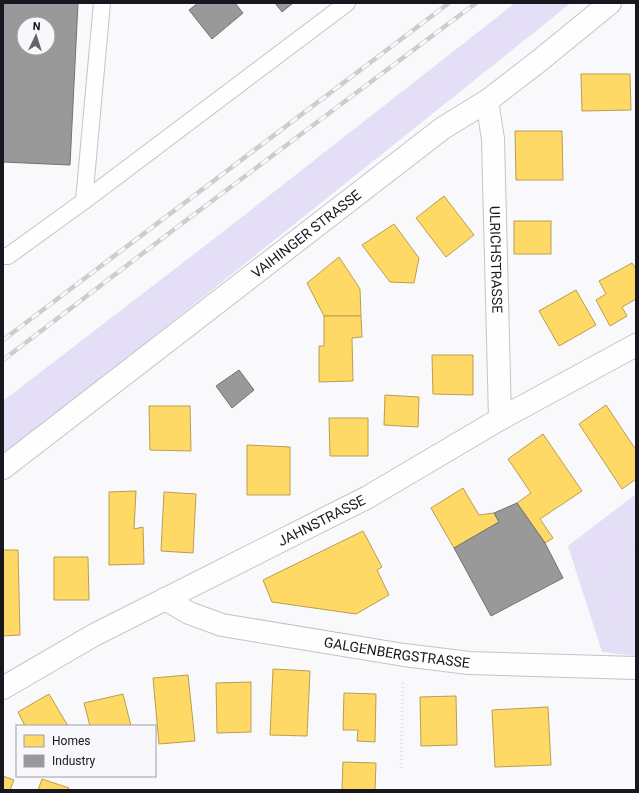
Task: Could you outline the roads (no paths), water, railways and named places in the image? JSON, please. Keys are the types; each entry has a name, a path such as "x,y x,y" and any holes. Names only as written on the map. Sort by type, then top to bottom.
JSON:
{"street":[{"name":"VAIHINGER STRASSE","path":"3,468 443,128 487,101 610,3"},
{"name":"ULRICHSTRASSE","path":"487,101 492,139 500,419"},
{"name":"JAHNSTRASSE","path":"3,688 94,635 368,497 500,419 636,345"},
{"name":"GALGENBERGSTRASSE","path":"165,599 189,613 222,625 404,655 469,663 636,668"}],"lane":[{"path":"84,200 102,3"},
{"path":"3,256 8,256 347,3"}],"railway":[{"path":"3,340 449,3"},
{"path":"3,360 476,3"}]}
